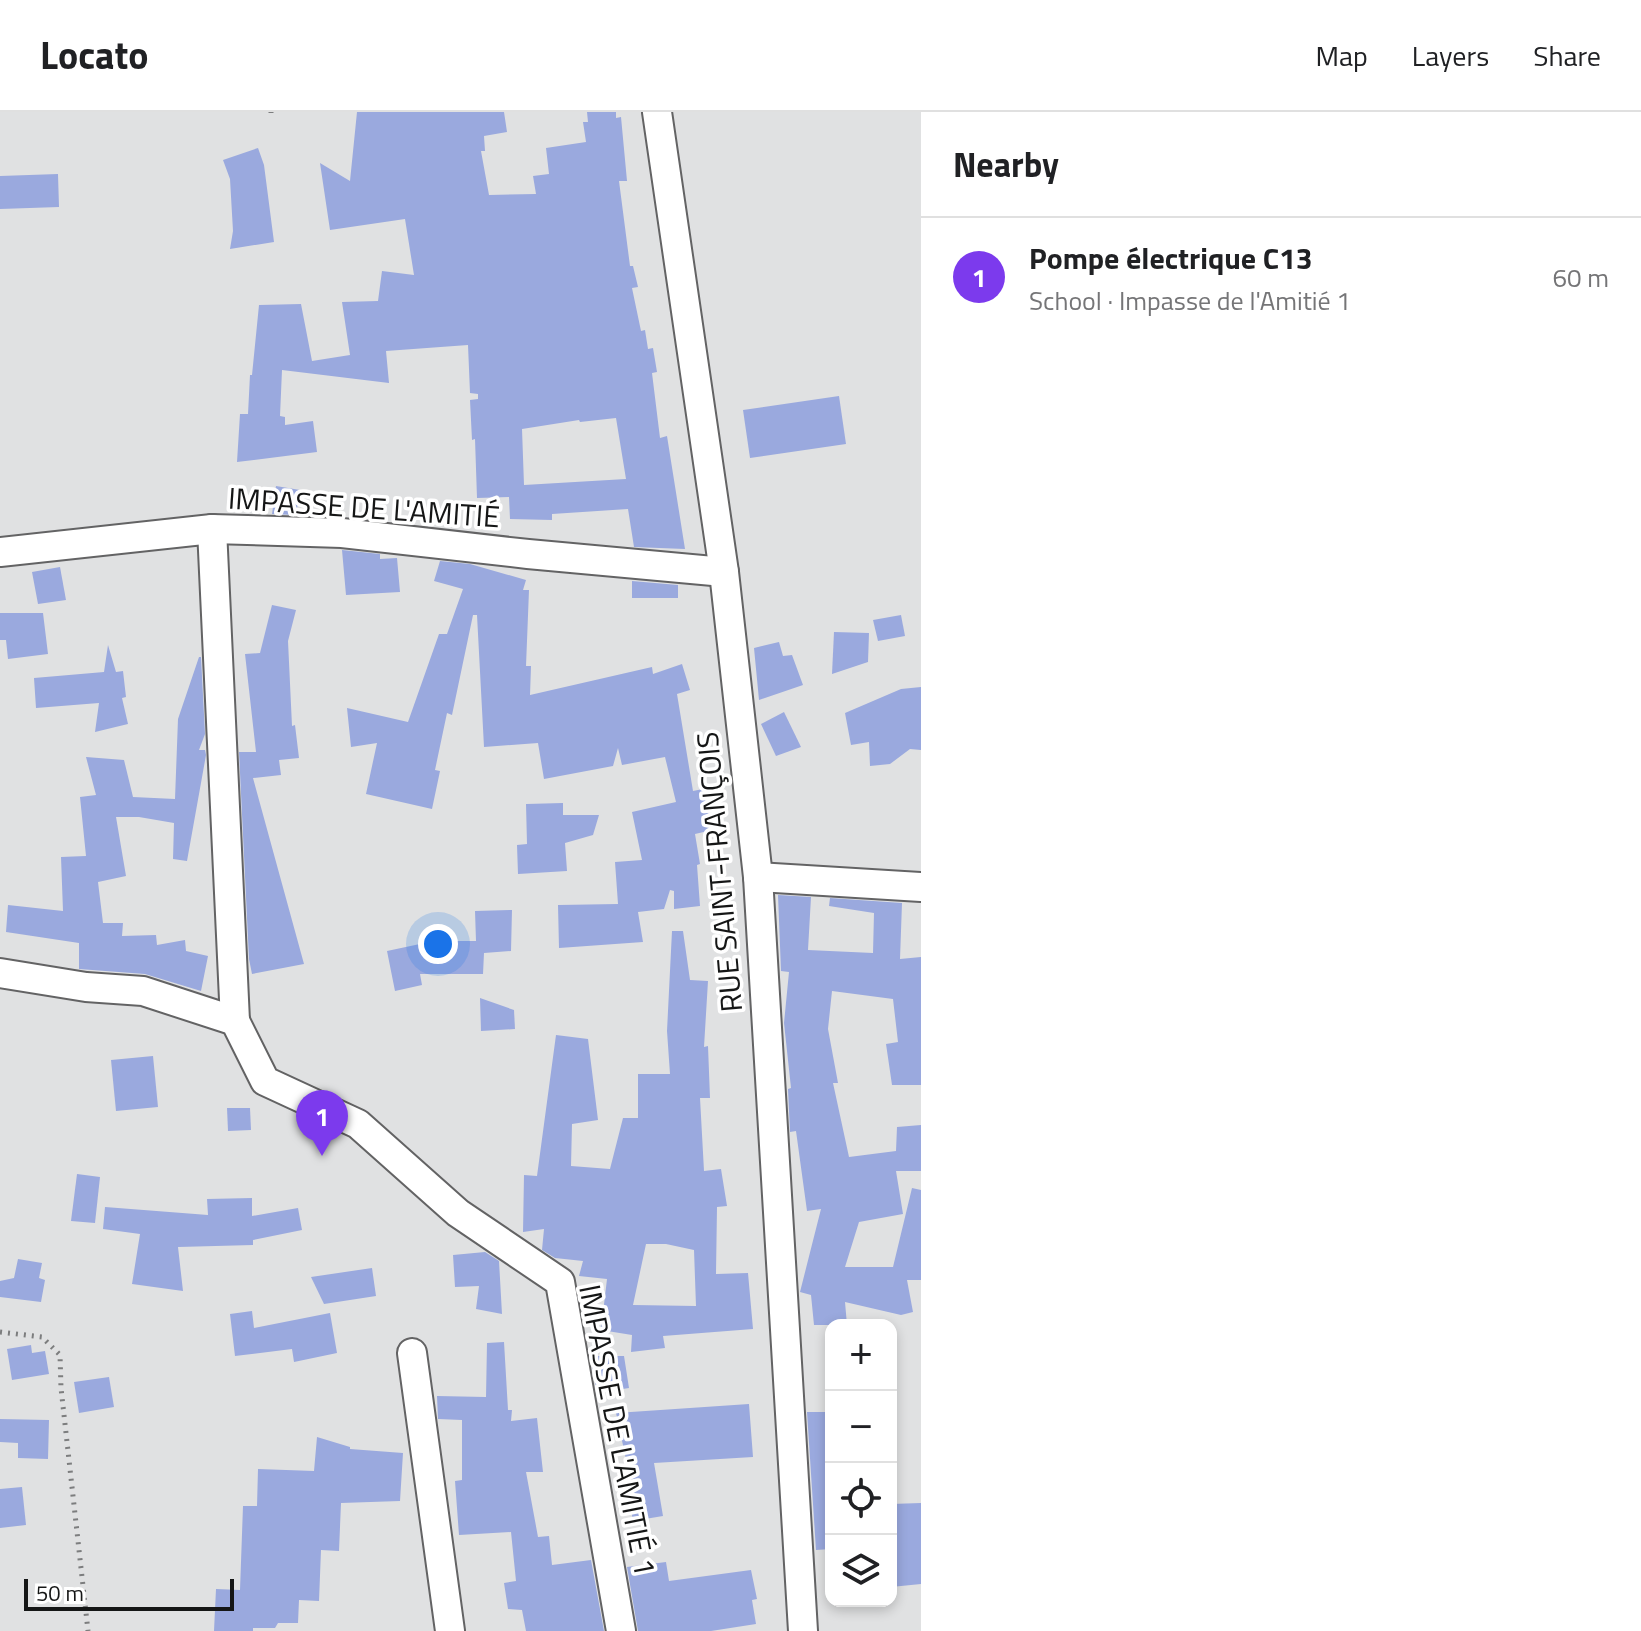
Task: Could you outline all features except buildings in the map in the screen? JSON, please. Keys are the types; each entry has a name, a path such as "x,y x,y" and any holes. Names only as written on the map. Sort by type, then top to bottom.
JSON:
{"street":[{"name":"RUE SAINT-FRANÇOIS","path":"657,112 724,572 758,877 803,1631"},
{"name":"IMPASSE DE L'AMITIÉ","path":"0,552 212,529 342,533 724,572"},
{"path":"0,973 86,987 143,991 235,1021 212,529"},
{"path":"758,877 921,887"},
{"name":"IMPASSE DE L'AMITIÉ 1","path":"235,1021 265,1081 358,1124 458,1213 560,1282 621,1631"},
{"path":"412,1353 450,1631"}],"path":[{"path":"0,1332 42,1337 60,1355 88,1631"}],"place":[{"name":"Pompe électrique C13","path":"322,1156"}]}
